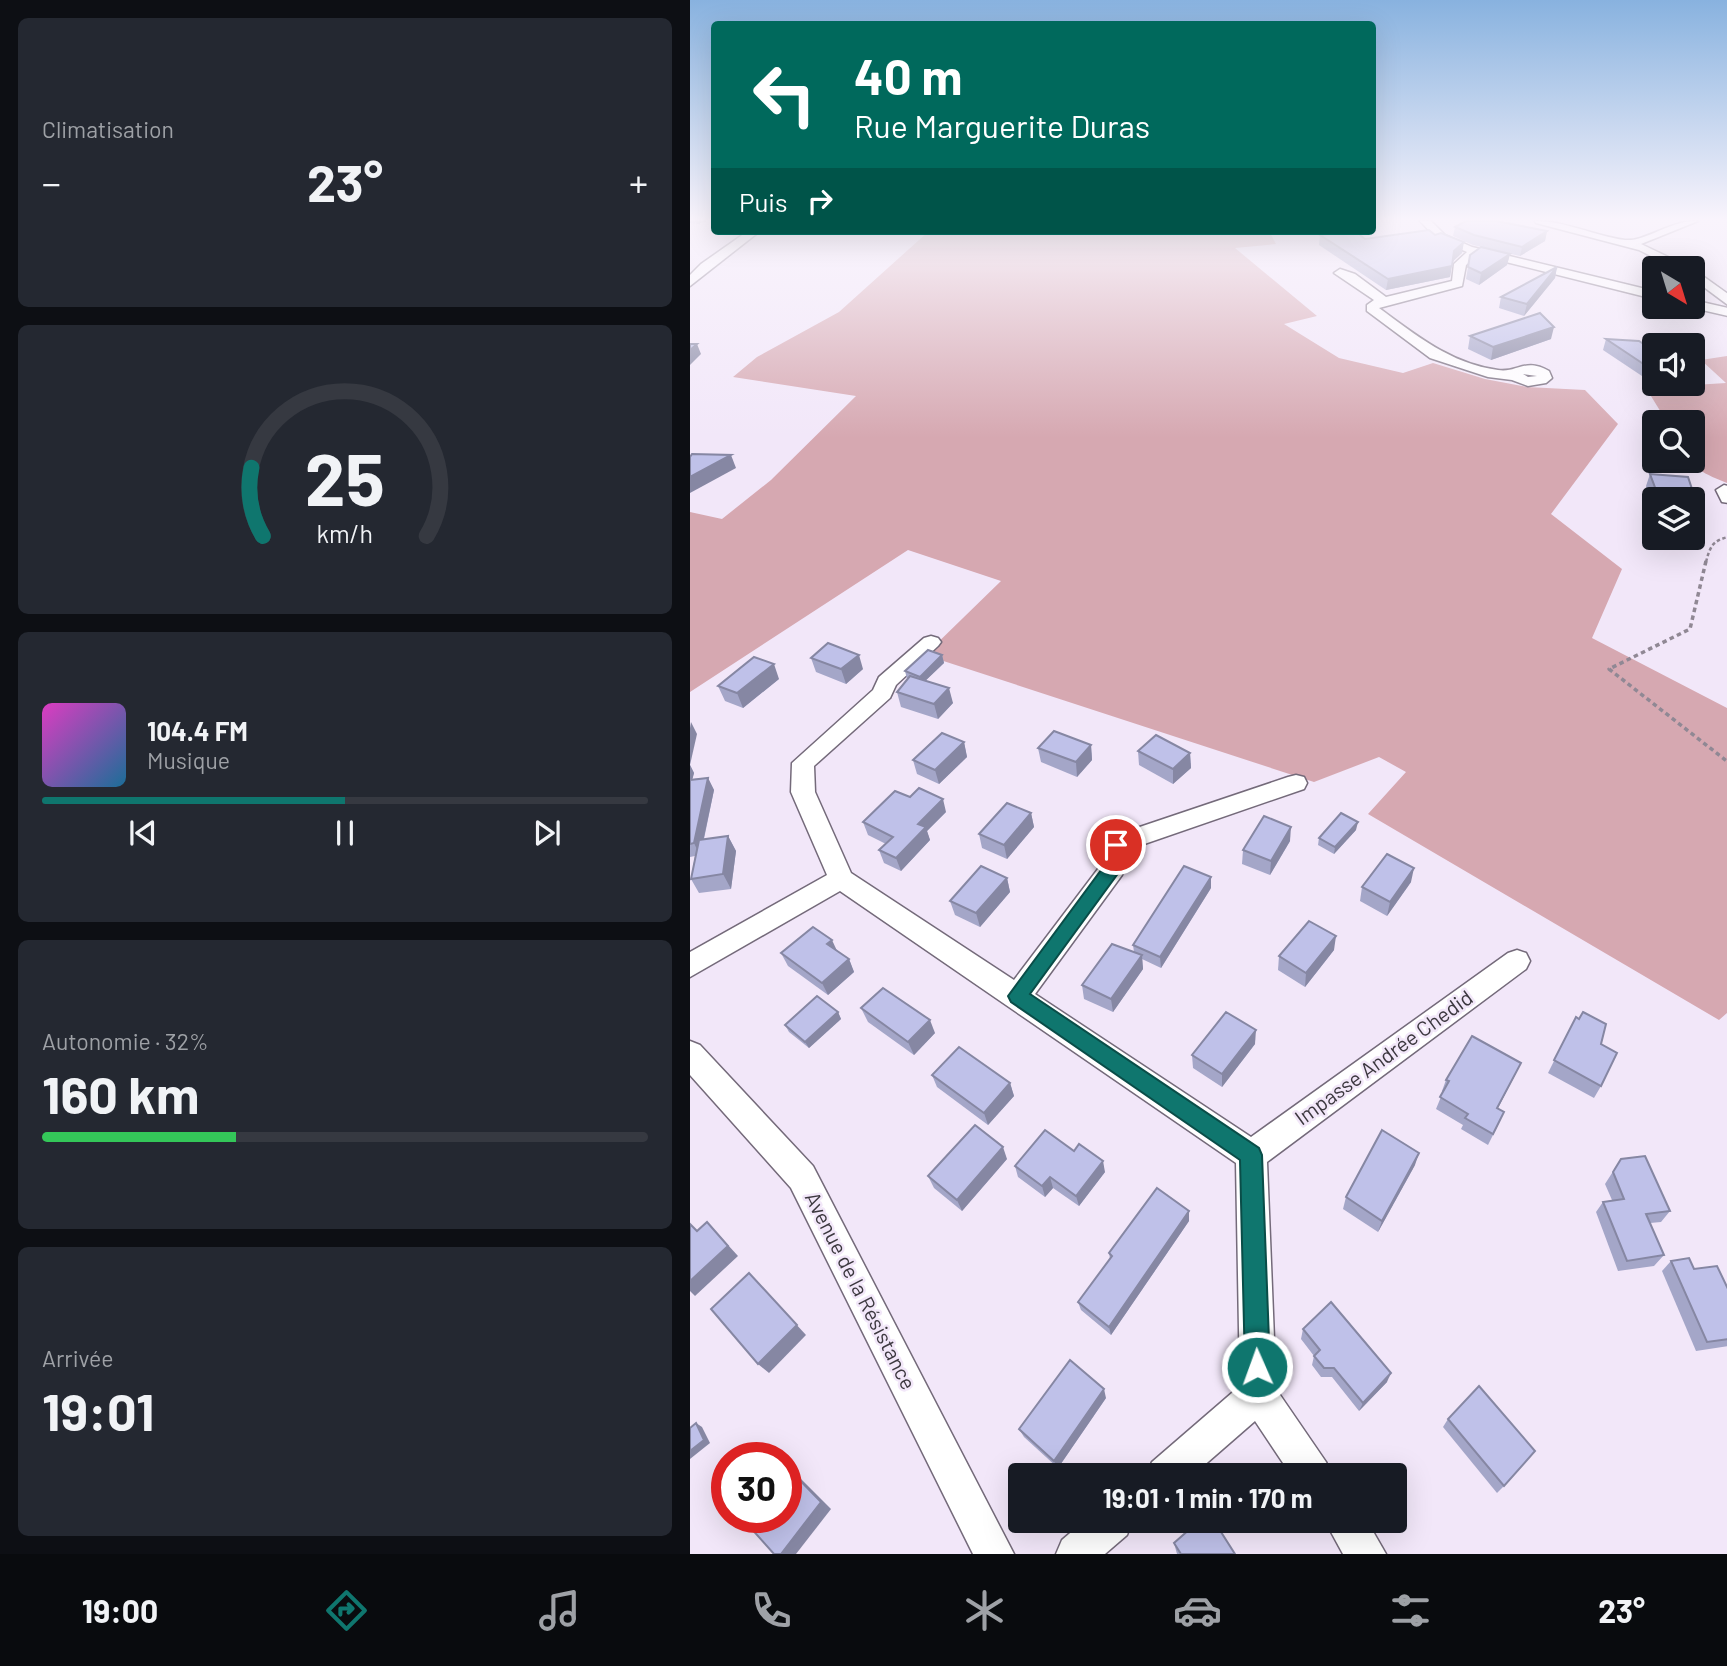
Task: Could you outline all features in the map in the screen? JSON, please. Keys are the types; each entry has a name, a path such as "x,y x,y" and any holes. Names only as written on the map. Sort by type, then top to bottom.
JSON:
{"street":[{"path":"1374,294 1384,301"},
{"path":"1415,294 1373,305 1373,312 1435,355 1493,374 1515,376"},
{"path":"1705,307 1728,312"},
{"path":"931,642 886,682 883,692 803,763 803,792 841,879 1251,1155 1258,1394 1305,1463"},
{"path":"1018,996 1113,868 1116,845 1156,828 1296,783"},
{"path":"690,966 808,895 841,879"},
{"name":"Impasse Andrée Chedid","path":"1251,1155 1517,961"},
{"name":"Avenue de la Résistance","path":"690,1054 802,1177 994,1554"},
{"path":"1179,1463 1258,1394"},
{"path":"1076,1554 1100,1533"},
{"path":"1352,1533 1366,1554"}],"path":[{"path":"1728,537 1717,540 1710,546 1690,629 1609,669 1728,762"}],"shaded area":[{"path":"860,294 1290,294 1317,316 1284,324 1339,358 1403,373 1433,363 1485,379 1527,387 1585,390 1618,424 1551,514 1622,569 1592,638 1727,708 1727,1013 1719,1020 1368,814 1406,772 1379,757 1314,782 925,655 1001,581 908,550 690,692 690,512 722,519 771,480 856,396 733,377 757,357 839,312"},
{"path":"1728,356 1727,483 1705,472 1705,410 1660,410 1651,396 1705,396 1705,384 1726,383 1705,364 1705,359"}],"building":[{"path":"1507,294 1535,294 1527,304 1501,297"},
{"path":"1540,313 1554,327 1493,347 1470,336"},
{"path":"1606,339 1642,343 1642,363"},
{"path":"692,454 731,455 690,477"},
{"path":"1650,474 1688,477 1691,487 1655,487"},
{"path":"828,643 859,655 841,669 811,658"},
{"path":"928,650 942,655 920,677 905,671"},
{"path":"754,657 774,664 737,693 718,686"},
{"path":"910,676 949,688 934,704 897,692"},
{"path":"1054,731 1091,745 1076,762 1038,748"},
{"path":"942,733 964,742 935,770 913,760"},
{"path":"1156,735 1190,753 1173,769 1138,751"},
{"path":"708,778 694,843 690,844 690,780"},
{"path":"919,788 943,799 918,824 926,827 896,858 879,850 893,837 863,822 895,791 910,797"},
{"path":"1007,803 1031,813 1004,845 979,834"},
{"path":"1341,813 1358,822 1335,847 1319,838"},
{"path":"1264,816 1291,827 1271,861 1243,850"},
{"path":"728,836 723,874 691,879 699,840"},
{"path":"1387,854 1414,868 1390,902 1362,887"},
{"path":"981,866 1007,878 976,913 950,901"},
{"path":"1184,866 1211,877 1160,957 1133,945"},
{"path":"1309,921 1336,936 1306,973 1279,956"},
{"path":"813,927 832,940 827,944 849,959 822,983 781,953"},
{"path":"1112,944 1142,955 1111,999 1082,985"},
{"path":"883,988 930,1020 908,1042 861,1008"},
{"path":"817,996 838,1012 805,1042 785,1025"},
{"path":"1226,1012 1256,1030 1222,1074 1192,1055"},
{"path":"1583,1012 1606,1024 1601,1044 1617,1053 1601,1086 1554,1060 1576,1017 1579,1019"},
{"path":"1472,1036 1521,1063 1497,1108 1504,1112 1493,1134 1465,1118 1468,1114 1440,1097 1449,1081 1446,1080"},
{"path":"959,1047 1010,1083 984,1113 932,1075"},
{"path":"975,1125 1003,1147 957,1200 928,1176"},
{"path":"1045,1130 1074,1151 1079,1144 1103,1161 1076,1196 1050,1177 1042,1186 1015,1166"},
{"path":"1382,1130 1419,1153 1382,1221 1346,1197"},
{"path":"1645,1156 1670,1211 1646,1214 1664,1255 1627,1261 1603,1202 1624,1199 1613,1172 1621,1159"},
{"path":"1157,1188 1189,1211 1109,1327 1078,1302 1112,1256 1109,1253"},
{"path":"707,1222 728,1246 690,1281 690,1224 697,1231"},
{"path":"1689,1258 1694,1269 1717,1266 1728,1289 1728,1339 1707,1342 1671,1261"},
{"path":"749,1273 797,1325 758,1364 711,1309"},
{"path":"1331,1302 1391,1373 1363,1403 1334,1368 1324,1368 1314,1356 1320,1350 1303,1329"},
{"path":"1070,1360 1104,1389 1054,1461 1019,1429"},
{"path":"1479,1386 1535,1451 1504,1486 1448,1419"},
{"path":"696,1423 704,1440 690,1451 690,1428"},
{"path":"802,1482 821,1502 802,1527"},
{"path":"755,1533 797,1533 781,1554 774,1554"},
{"path":"1185,1533 1222,1533 1235,1554 1181,1554 1174,1543"}],"route":[{"path":"1116,845 1113,868 1018,996 1251,1155 1257,1367"}]}
